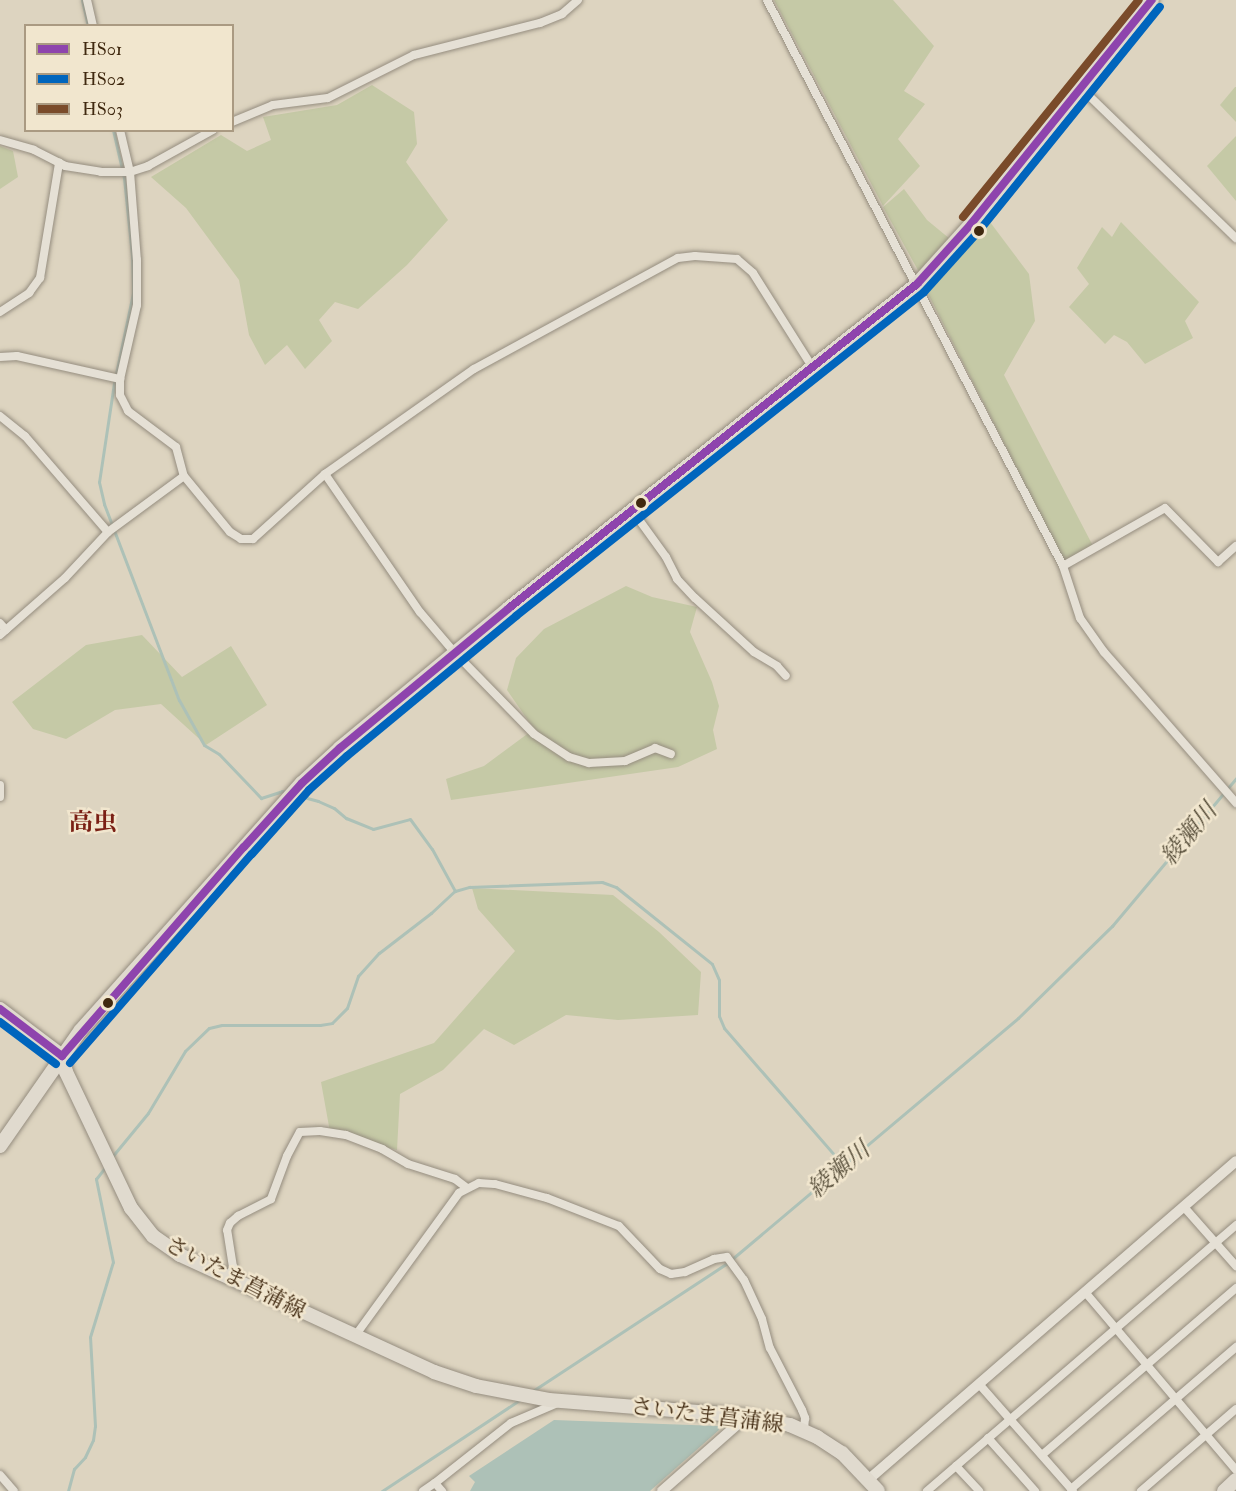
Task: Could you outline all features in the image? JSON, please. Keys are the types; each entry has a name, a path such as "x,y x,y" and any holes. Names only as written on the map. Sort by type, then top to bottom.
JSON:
{"main road":[{"path":"0,1146 62,1056 175,923 302,783 340,748 455,653 811,365 917,284 952,246 1152,0"},
{"path":"0,1009 62,1056"},
{"name":"さいたま菖蒲線","path":"62,1056 66,1072 131,1208 153,1236 180,1255 355,1336 457,1380 512,1395 555,1401 747,1416 777,1421 804,1430 842,1453 878,1491"},
{"path":"1224,1491 1236,1480"}],"street":[{"path":"87,0 93,24"},
{"path":"234,121 273,105 328,98 414,55 540,23 562,14 578,0"},
{"path":"767,0 1063,566 1080,618 1094,640 1236,803"},
{"path":"1081,88 1236,238"},
{"path":"120,132 130,172 137,260 137,305 120,379 120,395 128,411 172,442 178,452 184,476 230,532 241,539 253,538 325,474 474,369 678,258 695,256 737,259 753,273 811,365"},
{"path":"0,140 34,150 59,163 101,172 130,172 148,166 209,132"},
{"path":"0,312 29,293 40,278 59,163"},
{"path":"0,357 17,356 120,379"},
{"path":"0,416 25,436 108,532"},
{"path":"325,474 420,612 455,653 534,734 569,757 590,763 607,764 625,761 655,748 671,754"},
{"path":"2,629 65,578 108,532 184,476"},
{"path":"1063,566 1165,508 1218,562 1236,546"},
{"path":"632,510 666,557 677,579 754,652 777,666 786,676"},
{"path":"0,785 0,798"},
{"path":"229,1279 233,1267 227,1230 230,1223 238,1216 271,1198 287,1156 300,1132 320,1131 346,1136 381,1149 408,1164 455,1179 467,1188"},
{"path":"868,1480 1236,1161"},
{"path":"355,1336 459,1193 478,1183 495,1184 547,1198 619,1226 660,1269 671,1274 685,1272 714,1259 728,1257 744,1280 762,1318 770,1348 802,1410 805,1418 804,1430"},
{"path":"1184,1207 1236,1266"},
{"path":"927,1491 1236,1225"},
{"path":"1042,1455 1236,1288"},
{"path":"1085,1292 1236,1470"},
{"path":"979,1384 1072,1490 1236,1347"},
{"path":"423,1491 511,1423 555,1401"},
{"path":"1141,1491 1236,1409"},
{"path":"662,1491 747,1416"},
{"path":"988,1438 1035,1491"},
{"path":"956,1466 979,1491"},
{"path":"0,1475 14,1491"},
{"path":"435,1483 442,1491"}],"green space":[{"path":"774,0 893,0 934,46 904,91 925,104 898,139 920,166 883,206"},
{"path":"372,85 414,112 417,144 406,162 448,220 407,265 358,309 335,302 319,320 332,341 305,369 287,345 265,365 249,335 239,280 186,208 151,177 221,135 247,151 271,140 263,117 337,105"},
{"path":"1236,87 1236,122 1220,105"},
{"path":"1236,136 1236,201 1207,166"},
{"path":"0,146 13,151 18,177 0,189"},
{"path":"904,189 927,220 950,239 919,272 883,207"},
{"path":"987,218 1029,274 1035,321 1004,375 1093,546 1064,561 924,286"},
{"path":"1121,222 1199,302 1185,321 1193,338 1145,364 1127,342 1114,335 1105,344 1069,307 1089,284 1077,268 1102,227 1112,237"},
{"path":"626,586 652,597 697,607 690,632 712,682 719,706 713,730 717,749 678,767 451,800 446,779 484,766 534,729 507,690 516,658 544,629"},
{"path":"142,635 182,677 231,646 267,705 206,745 161,704 115,710 66,739 33,729 12,702 86,645"},
{"path":"472,888 613,895 659,932 701,972 698,1015 618,1020 566,1015 514,1045 484,1029 443,1070 400,1094 397,1150 330,1132 321,1082 434,1043 515,951 478,909"}],"shaded area":[{"path":"554,1420 718,1426 719,1430 650,1491 470,1491 475,1482 469,1476"}],"waterway":[{"path":"82,0 88,24"},
{"path":"113,132 124,178 132,256 133,293 114,383 99,482 104,504 179,700 204,745 219,754 261,798 282,791 287,792"},
{"name":"綾瀬川","path":"531,1392 726,1264 1018,1018 1112,926 1236,778"},
{"path":"296,795 334,808 346,818 373,829 410,819 432,849 455,891"},
{"path":"111,1158 148,1113 185,1051 209,1028 222,1025 332,1023 347,1008 358,976 379,953 431,913 455,891 469,887 602,882 616,887 712,964 719,980 719,1016 724,1028 844,1166"},
{"path":"68,1491 74,1469 85,1457 93,1440 95,1426 90,1337 113,1262 96,1179 106,1166"},
{"name":"綾瀬川","path":"382,1491 521,1399"}],"transit line":[{"name":"HS03","path":"963,217 1139,0"},
{"name":"HS01","path":"62,1056 244,847 302,783 340,748 509,608 917,284 971,224 1152,0"},
{"name":"HS02","path":"70,1063 309,790 516,616 924,292 979,231 1160,7"},
{"name":"HS01","path":"0,1009 62,1056"},
{"name":"HS02","path":"0,1022 56,1064"}],"district":[{"name":"高虫","path":"93,823"}]}
